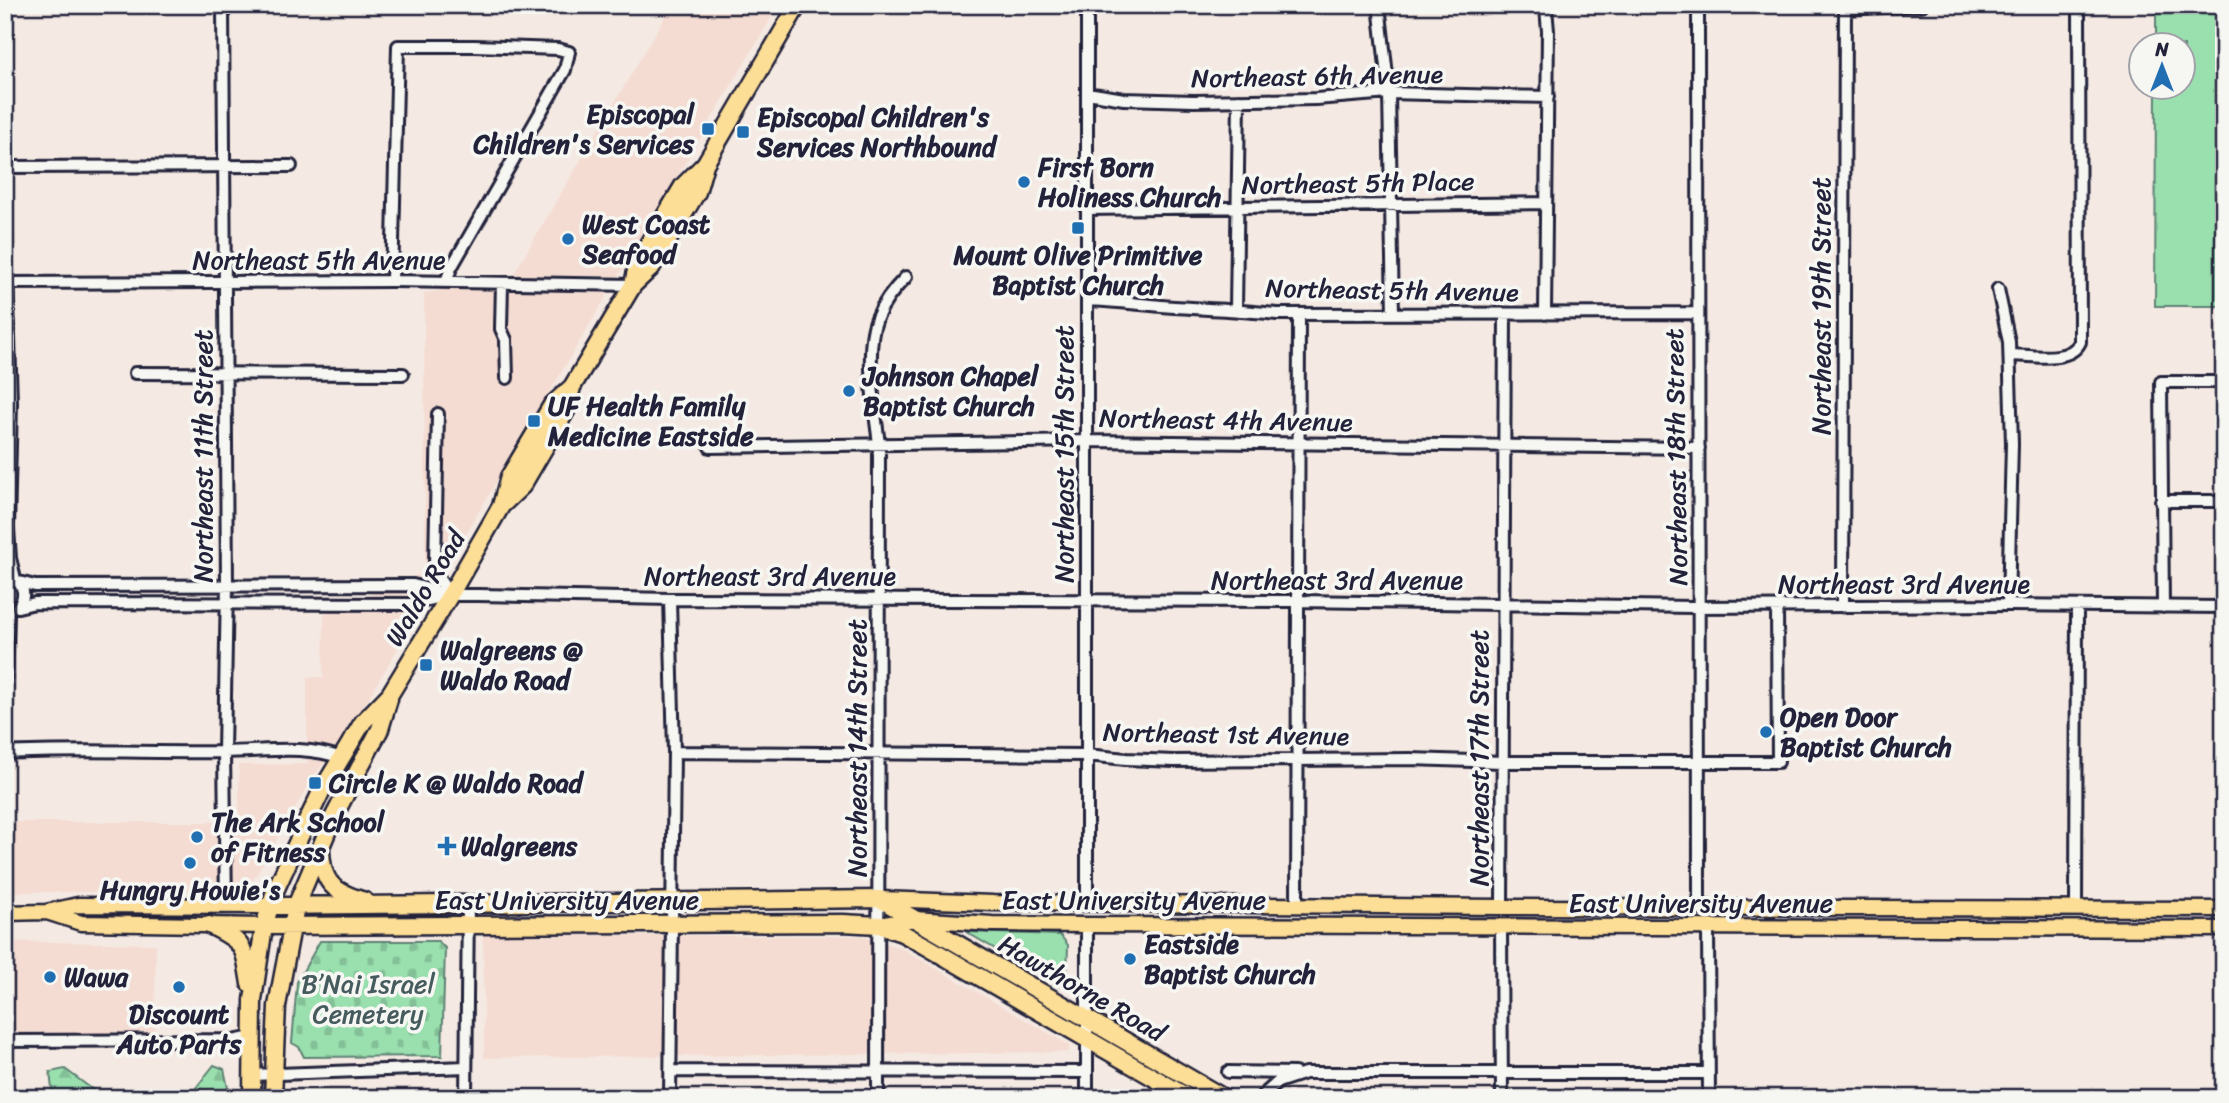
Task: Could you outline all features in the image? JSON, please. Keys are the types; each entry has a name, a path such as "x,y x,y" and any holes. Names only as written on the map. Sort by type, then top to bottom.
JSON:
{"highway":[{"name":"Waldo Road","path":"253,1000 269,906 312,812 341,758 363,722 390,694 501,506 522,486 566,411 572,387 634,285 638,261 683,186 705,164 799,5"},
{"name":"Waldo Road","path":"273,1098 277,1006 296,906 347,791 380,729 390,694"},
{"path":"321,847 321,865 330,884 350,897 380,905"},
{"name":"East University Avenue","path":"269,906 880,899"},
{"name":"Hawthorne Road","path":"880,899 1224,1098"},
{"path":"209,925 234,938 243,949 253,1000 252,1098"},
{"name":"East University Avenue","path":"264,926 880,925"},
{"name":"Hawthorne Road","path":"880,925 926,946 1189,1098"}],"main road":[{"name":"East University Avenue","path":"880,899 1087,904 2224,909"},
{"path":"1087,904 1087,925"},
{"name":"East University Avenue","path":"5,912 46,912 78,905 269,906"},
{"path":"1297,905 1297,926"},
{"path":"1501,926 1502,907"},
{"path":"1699,908 1708,927"},
{"path":"1905,909 1906,928"},
{"path":"2076,909 2077,929"},
{"name":"East University Avenue","path":"46,912 81,923 264,926"},
{"name":"East University Avenue","path":"880,925 914,919 992,924 1087,925 2224,929"}],"street":[{"name":"Northeast 11th Street","path":"223,5 226,906"},
{"name":"Northeast 15th Street","path":"1087,5 1087,904"},
{"path":"1380,5 1389,93 1393,314"},
{"path":"1543,5 1546,8 1548,31 1545,314"},
{"name":"Northeast 18th Street","path":"1698,5 1699,908"},
{"path":"1845,7 1922,5"},
{"path":"2010,355 2066,355 2077,350 2080,342 2079,5"},
{"name":"Northeast 19th Street","path":"1843,607 1845,7"},
{"path":"392,281 398,46 475,46 558,49 569,52 565,70 451,268 446,282"},
{"name":"Northeast 6th Avenue","path":"1087,93 1147,100 1316,99 1389,93 1548,97"},
{"path":"1236,309 1239,100"},
{"path":"5,167 291,166"},
{"path":"5,202 7,358 11,402 6,531 13,579 23,598 10,610 5,688"},
{"name":"Northeast 5th Place","path":"1087,209 1546,203"},
{"name":"Northeast 14th Street","path":"878,1098 879,444 871,361 877,319 896,286 906,277"},
{"name":"Northeast 5th Avenue","path":"7,283 225,284 392,281 634,285"},
{"path":"502,283 501,329 506,340 507,378"},
{"path":"1998,289 2010,355 2012,444 2008,605"},
{"name":"Northeast 5th Avenue","path":"1087,300 1277,314 1697,313"},
{"path":"1297,905 1299,314"},
{"name":"Northeast 17th Street","path":"1502,907 1505,314"},
{"path":"135,373 403,374"},
{"path":"2163,607 2161,382 2224,382"},
{"path":"438,414 435,564 438,577 450,595"},
{"name":"Northeast 4th Avenue","path":"710,447 1087,441 1699,448"},
{"path":"2161,501 2224,501"},
{"name":"Northeast 3rd Avenue","path":"13,579 35,586 413,586 450,595 670,599 1297,601 1700,607 2224,607"},
{"path":"104,586 104,603"},
{"path":"340,603 341,586"},
{"name":"Northeast 3rd Avenue","path":"10,610 35,603 412,604 450,595"},
{"path":"670,599 674,752 670,1098"},
{"name":"Northeast 1st Avenue","path":"674,752 1087,755 1174,761 1297,759 1777,762 1777,607"},
{"path":"2076,909 2077,607"},
{"path":"5,753 58,750 315,750 341,758"},
{"path":"466,1098 468,903"},
{"path":"1087,925 1087,1098"},
{"path":"1501,926 1502,1098"},
{"path":"1708,927 1709,1098"},
{"path":"5,1041 238,1040 252,1037"},
{"path":"252,1076 466,1068"},
{"path":"670,1072 1087,1072"},
{"path":"1228,1072 1709,1073"},
{"path":"1260,1098 1278,1082 1305,1073"}],"shaded area":[{"path":"672,5 779,5 343,741 316,773 249,887 213,892 5,892 5,822 239,822 239,765 307,764 307,677 323,677 324,614 425,572 424,293 510,280"},
{"path":"483,935 861,936 901,948 1069,1045 1069,1052 484,1058"},
{"path":"5,941 156,944 155,1035 5,1032"}],"green space":[{"path":"2156,5 2224,5 2224,306 2155,306 2156,102 2198,102 2198,32 2156,32"},
{"path":"966,932 1060,935 1068,945 1067,978 1059,986"},
{"name":"B’Nai Israel Cemetery","path":"320,941 438,941 445,948 442,1056 304,1057 299,1047 292,1043 297,982"},
{"path":"214,1065 224,1069 228,1088 219,1098 188,1098"},
{"path":"65,1069 104,1098 53,1098 50,1072"}],"place":[{"name":"Episcopal Children's Services","path":"708,129"},
{"name":"Episcopal Children's Services Northbound","path":"743,132"},
{"name":"First Born Holiness Church","path":"1024,182"},
{"name":"Mount Olive Primitive Baptist Church","path":"1078,228"},
{"name":"West Coast Seafood","path":"568,239"},
{"name":"Johnson Chapel Baptist Church","path":"849,391"},
{"name":"UF Health Family Medicine Eastside","path":"534,421"},
{"name":"Walgreens @ Waldo Road","path":"426,665"},
{"name":"Open Door Baptist Church","path":"1766,732"},
{"name":"Circle K @ Waldo Road","path":"315,783"},
{"name":"The Ark School of Fitness","path":"197,837"},
{"name":"Walgreens","path":"447,846"},
{"name":"Hungry Howie's","path":"190,863"},
{"name":"Eastside Baptist Church","path":"1130,959"},
{"name":"Wawa","path":"50,977"},
{"name":"Discount Auto Parts","path":"179,987"}]}
